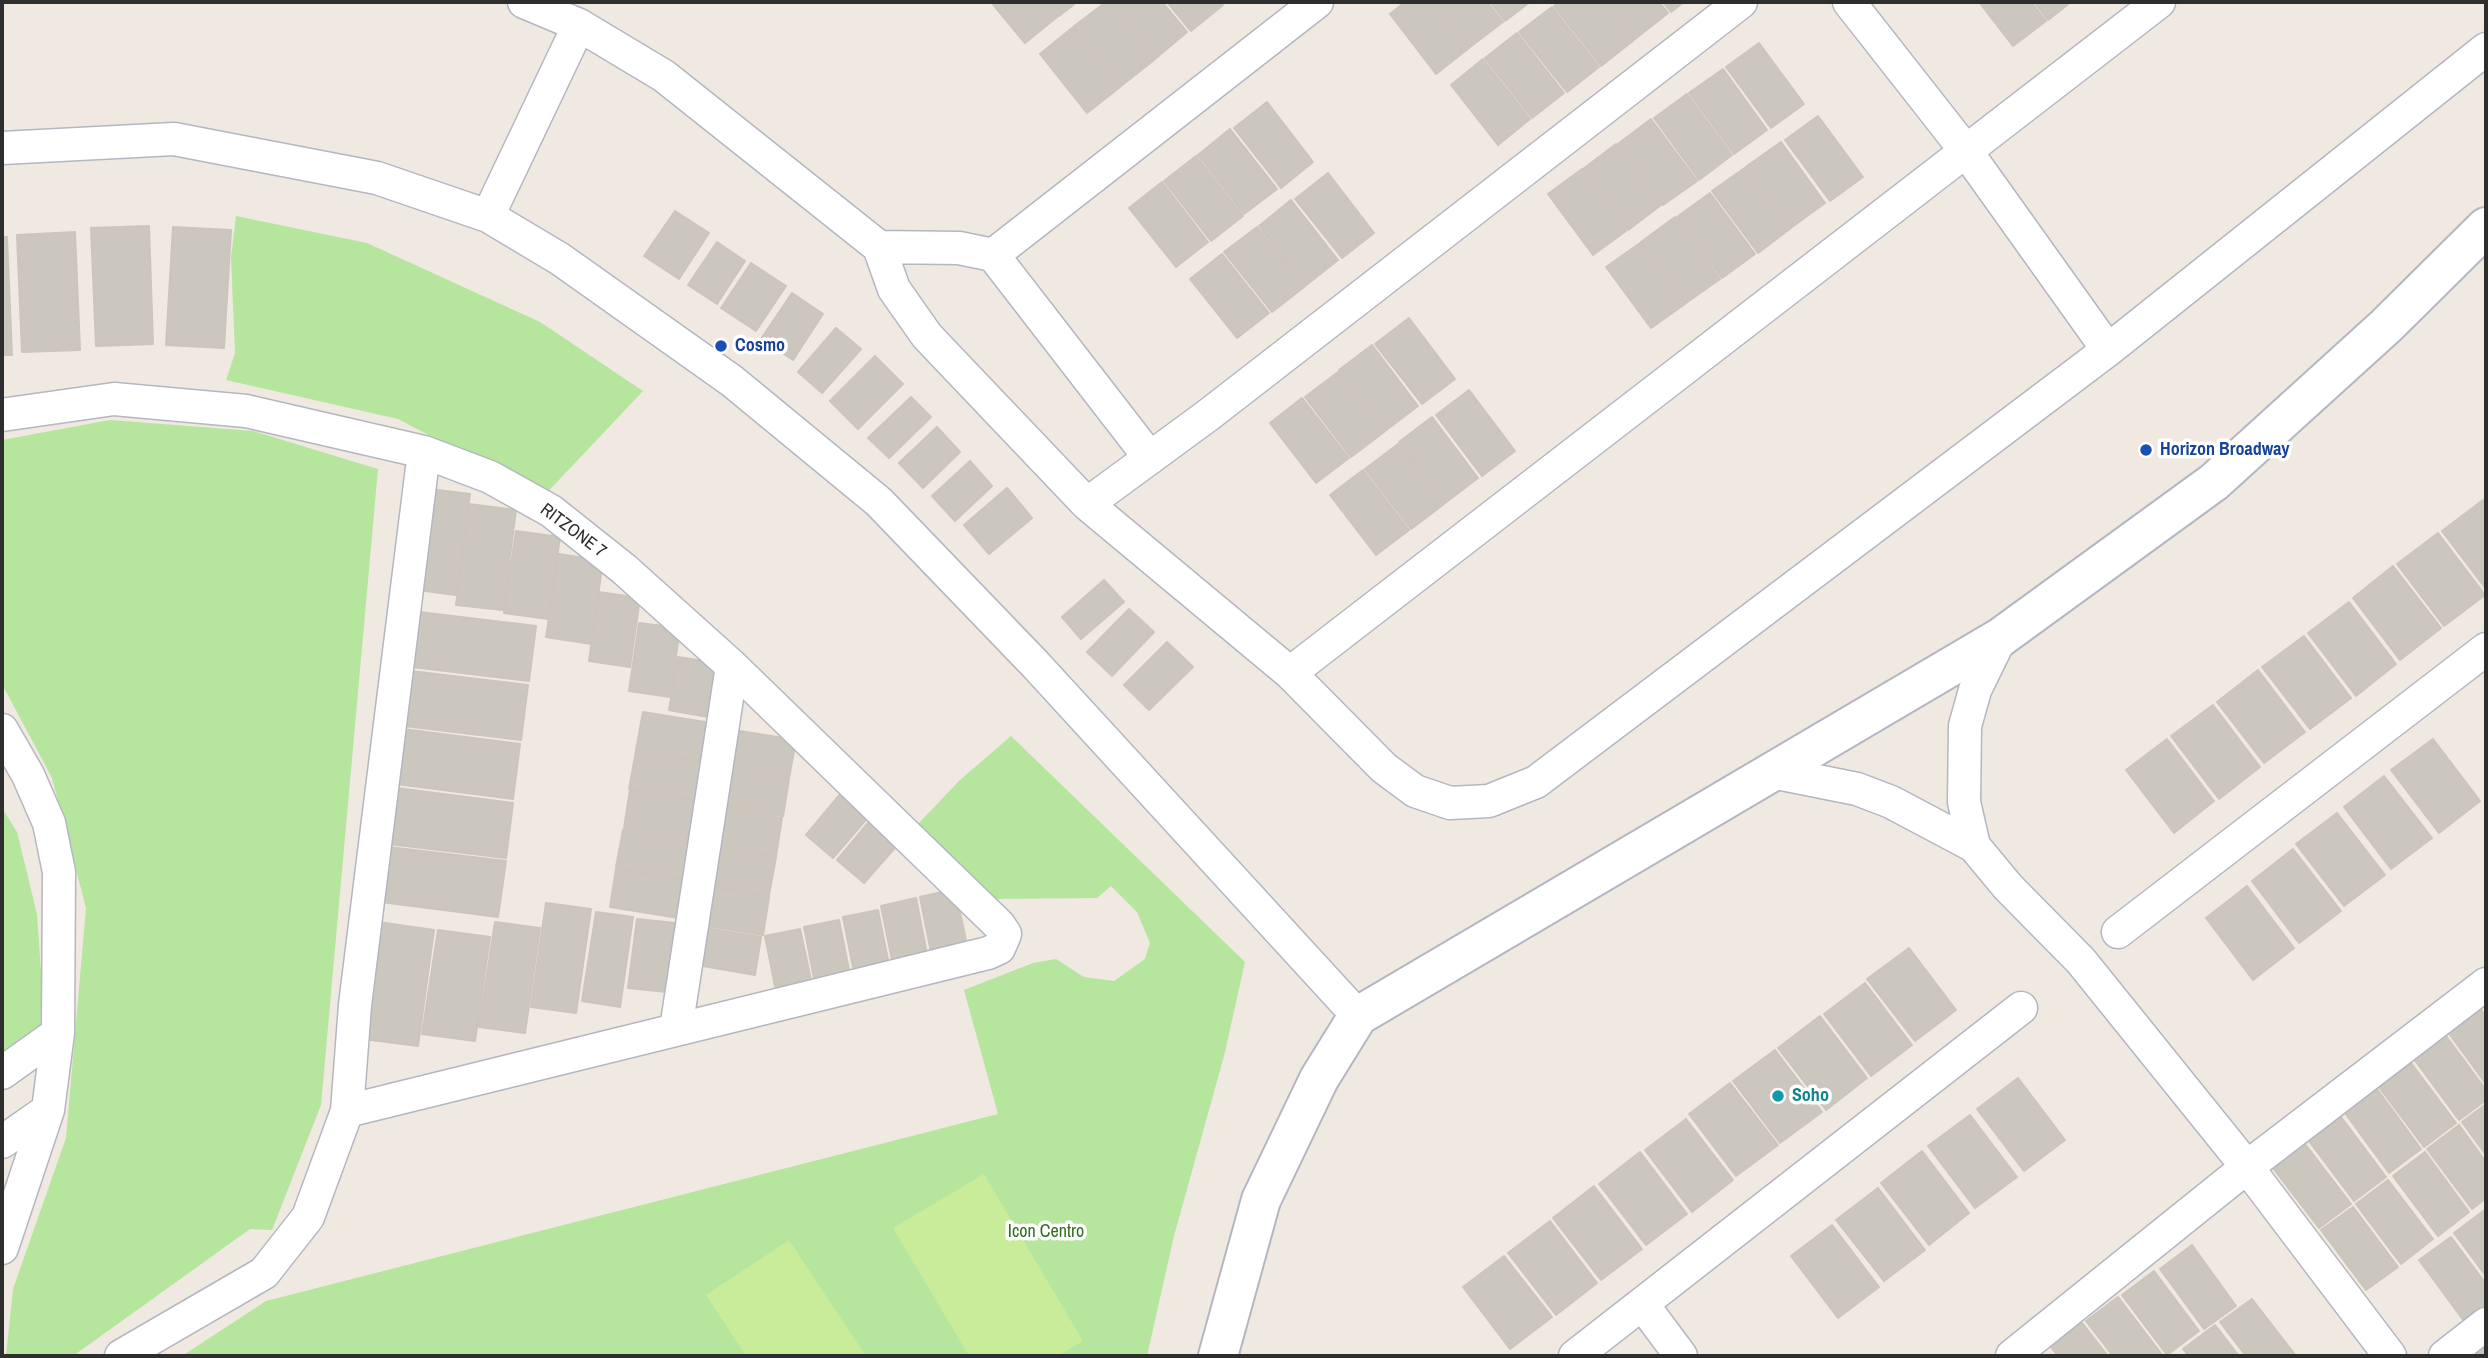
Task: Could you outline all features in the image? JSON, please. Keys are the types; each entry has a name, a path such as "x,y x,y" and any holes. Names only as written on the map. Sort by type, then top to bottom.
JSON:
{"street":[{"path":"524,2 579,25 664,76 879,247 894,289 927,336 1087,504 1290,673 1384,768 1415,791 1450,803 1489,801 1536,782 2108,350 2486,49"},
{"path":"993,255 1317,2"},
{"path":"1087,504 1741,2"},
{"path":"1849,2 1966,151 2108,350"},
{"path":"1290,673 2159,2"},
{"path":"488,216 579,25"},
{"path":"2,148 174,139 377,178 488,216 560,258 732,381 879,502 1035,664 1358,1016"},
{"path":"1218,1356 1261,1200 1319,1079 1358,1016 2000,637 2214,482 2386,326 2486,227"},
{"path":"879,247 959,248 993,255 1150,458"},
{"name":"RITZONE 7","path":"2,415 114,399 246,411 424,452 490,477 551,511 624,569 732,666 999,925 1004,941 999,948 988,953 676,1029"},
{"path":"121,1356 264,1273 308,1217 347,1111 357,992 424,452"},
{"path":"1974,846 1964,802 1965,726 1975,690 2000,637"},
{"path":"2118,932 2486,649"},
{"path":"347,1111 676,1029 732,666"},
{"path":"2,730 28,775 49,823 59,872 58,1032 48,1110 2,1248"},
{"path":"1772,772 1857,789 1891,802 1974,846 2008,887 2081,961 2248,1167 2390,1356"},
{"path":"2012,1356 2248,1167 2486,984"},
{"path":"1574,1356 1643,1305 2021,1008"},
{"path":"2,1073 58,1032"},
{"path":"2,1142 48,1110"},
{"path":"1643,1305 1681,1356"},
{"path":"2445,1356 2486,1324"}],"green space":[{"path":"236,216 367,243 540,322 643,391 540,500 492,468 398,419 226,380 235,353 231,258"},
{"path":"110,420 253,431 378,469 321,1105 272,1230 250,1229 73,1356 6,1356 13,1289 66,1138 86,908 52,778 2,684 2,440"},
{"name":"Icon Centro","path":"1011,736 1245,962 1224,1056 1174,1236 1147,1356 182,1356 266,1301 998,1114 964,990 1033,963 1056,959 1084,977 1114,981 1145,959 1150,943 1137,912 1111,886 1097,898 993,899 917,825 960,780"},
{"path":"2,808 17,832 37,914 42,987 40,1037 2,1064"},
{"path":"984,1174 1083,1341 1057,1356 969,1356 893,1228"},
{"path":"789,1240 866,1356 746,1356 706,1295"}],"building":[{"path":"991,2 1044,2 1057,17 1025,43"},
{"path":"1047,2 1077,2 1059,16"},
{"path":"1106,2 1154,60 1121,86 1073,27"},
{"path":"1108,2 1162,2 1187,32 1155,59"},
{"path":"1167,2 1221,2 1223,5 1191,31"},
{"path":"1405,2 1433,2 1469,48 1436,74 1390,14"},
{"path":"1435,2 1487,2 1503,22 1470,47"},
{"path":"1490,2 1530,2 1505,21"},
{"path":"1559,2 1604,2 1634,40 1601,66 1554,6"},
{"path":"1606,2 1659,2 1668,13 1635,39"},
{"path":"1663,2 1684,2 1671,12"},
{"path":"1979,2 2031,2 2046,21 2013,46"},
{"path":"2034,2 2071,2 2048,20"},
{"path":"1552,7 1599,67 1567,92 1519,32"},
{"path":"1072,28 1120,87 1087,113 1040,54"},
{"path":"1517,33 1564,93 1532,118 1485,58"},
{"path":"1759,43 1804,104 1771,128 1726,67"},
{"path":"1483,59 1530,119 1498,145 1451,85"},
{"path":"1723,69 1767,130 1734,154 1689,93"},
{"path":"1687,94 1732,155 1699,180 1654,118"},
{"path":"1267,102 1313,162 1281,188 1234,128"},
{"path":"1818,116 1863,177 1830,201 1785,140"},
{"path":"1651,119 1697,181 1663,205 1618,144"},
{"path":"1230,129 1277,189 1244,214 1198,155"},
{"path":"1781,142 1825,203 1792,227 1747,166"},
{"path":"1616,144 1661,205 1628,230 1583,169"},
{"path":"1196,156 1243,216 1211,241 1164,181"},
{"path":"1746,167 1791,228 1758,253 1712,191"},
{"path":"1582,169 1626,231 1593,255 1548,194"},
{"path":"1328,173 1374,233 1342,258 1295,199"},
{"path":"1162,182 1208,242 1176,267 1129,208"},
{"path":"1710,193 1755,254 1722,278 1677,217"},
{"path":"1291,200 1338,260 1305,286 1259,226"},
{"path":"675,211 709,233 679,279 644,256"},
{"path":"1675,217 1720,279 1686,303 1641,242"},
{"path":"149,226 153,344 96,346 91,228"},
{"path":"173,227 231,230 224,348 166,345"},
{"path":"1257,227 1304,287 1272,312 1224,252"},
{"path":"75,232 80,350 22,352 17,235"},
{"path":"2,237 7,237 12,355 2,355"},
{"path":"717,242 745,261 717,304 688,285"},
{"path":"1640,243 1685,304 1651,328 1606,267"},
{"path":"1222,254 1269,313 1237,338 1190,279"},
{"path":"751,263 786,286 756,331 721,308"},
{"path":"792,293 823,314 793,360 761,339"},
{"path":"1409,318 1455,379 1422,404 1375,344"},
{"path":"836,328 861,349 822,393 798,372"},
{"path":"1372,345 1418,406 1385,431 1339,370"},
{"path":"875,356 903,384 858,429 830,401"},
{"path":"1338,372 1384,432 1351,457 1305,397"},
{"path":"1469,390 1515,451 1482,476 1436,415"},
{"path":"911,397 931,417 889,458 868,438"},
{"path":"1302,398 1349,458 1316,483 1270,423"},
{"path":"1432,417 1478,478 1445,503 1399,442"},
{"path":"937,427 960,452 923,488 899,463"},
{"path":"1398,444 1444,504 1411,529 1365,469"},
{"path":"970,461 992,486 955,521 932,496"},
{"path":"1363,470 1409,530 1376,555 1330,495"},
{"path":"422,488 470,494 456,595 410,589"},
{"path":"1007,488 1032,518 989,554 964,525"},
{"path":"2483,500 2486,504 2486,589 2442,531"},
{"path":"469,504 516,510 503,610 456,605"},
{"path":"516,531 560,537 548,619 504,613"},
{"path":"2438,533 2485,595 2444,626 2397,564"},
{"path":"559,554 603,561 591,644 546,637"},
{"path":"2393,566 2441,628 2400,660 2353,598"},
{"path":"1104,580 1124,602 1081,639 1062,617"},
{"path":"599,592 640,598 630,667 589,661"},
{"path":"2349,602 2396,664 2356,696 2308,633"},
{"path":"1129,609 1154,632 1112,676 1087,652"},
{"path":"419,612 536,626 529,681 412,667"},
{"path":"639,623 680,628 670,697 629,691"},
{"path":"2304,636 2351,698 2310,729 2262,667"},
{"path":"1167,642 1193,667 1149,710 1124,685"},
{"path":"678,657 717,663 708,717 669,710"},
{"path":"2258,670 2305,732 2264,763 2217,702"},
{"path":"411,671 528,685 521,740 404,726"},
{"path":"2213,705 2260,767 2219,799 2171,736"},
{"path":"643,712 711,723 705,761 636,750"},
{"path":"403,729 520,744 513,799 396,784"},
{"path":"727,729 796,740 789,778 721,766"},
{"path":"2167,739 2214,801 2174,833 2126,770"},
{"path":"2433,739 2480,801 2439,833 2391,770"},
{"path":"636,751 704,762 698,799 629,789"},
{"path":"720,767 789,779 783,816 714,805"},
{"path":"2384,776 2432,838 2391,869 2344,807"},
{"path":"397,788 513,803 506,858 389,844"},
{"path":"630,790 698,801 692,839 624,828"},
{"path":"842,792 870,815 833,858 806,835"},
{"path":"714,807 782,818 776,856 708,844"},
{"path":"2337,813 2385,875 2344,906 2296,844"},
{"path":"873,817 901,841 864,883 837,860"},
{"path":"623,830 691,841 685,879 616,867"},
{"path":"708,846 776,857 769,895 701,884"},
{"path":"389,847 506,861 498,917 381,902"},
{"path":"2293,849 2341,911 2299,943 2252,881"},
{"path":"616,869 685,881 679,918 610,907"},
{"path":"701,886 769,897 763,935 695,924"},
{"path":"2247,886 2294,948 2253,980 2206,918"},
{"path":"955,889 967,945 931,952 920,897"},
{"path":"916,898 927,954 892,960 881,906"},
{"path":"546,903 591,909 576,1013 531,1007"},
{"path":"878,910 889,965 854,972 843,917"},
{"path":"596,912 633,917 620,1007 582,1001"},
{"path":"637,919 675,923 667,992 628,988"},
{"path":"839,920 850,975 815,983 804,927"},
{"path":"378,922 434,930 418,1046 363,1039"},
{"path":"495,922 540,928 525,1033 479,1027"},
{"path":"693,926 761,937 755,975 686,963"},
{"path":"800,929 812,984 776,991 765,936"},
{"path":"438,930 490,937 475,1041 422,1034"},
{"path":"1909,948 1956,1010 1915,1041 1867,979"},
{"name":"Soho","path":"1865,983 1912,1045 1871,1076 1824,1014"},
{"path":"2480,1008 2486,1017 2486,1084 2448,1032"},
{"name":"Soho","path":"1820,1016 1867,1078 1826,1110 1778,1048"},
{"path":"2446,1036 2486,1090 2486,1100 2459,1120 2414,1059"},
{"name":"Soho","path":"1775,1050 1822,1112 1780,1143 1733,1081"},
{"path":"2411,1063 2456,1123 2424,1147 2379,1087"},
{"path":"2018,1078 2065,1140 2024,1171 1977,1109"},
{"name":"Soho","path":"1730,1083 1778,1145 1736,1176 1689,1114"},
{"path":"2377,1089 2421,1149 2389,1173 2345,1113"},
{"path":"2486,1104 2486,1155 2462,1122"},
{"path":"1970,1115 2017,1177 1975,1208 1928,1146"},
{"path":"2341,1117 2386,1177 2354,1201 2309,1141"},
{"path":"1686,1119 1733,1180 1692,1212 1645,1150"},
{"path":"2459,1125 2486,1162 2486,1198 2472,1209 2427,1149"},
{"path":"2305,1144 2351,1204 2319,1228 2273,1168"},
{"path":"1922,1151 1969,1213 1929,1245 1881,1183"},
{"path":"1640,1152 1687,1214 1646,1245 1599,1184"},
{"path":"2425,1152 2469,1212 2438,1236 2393,1176"},
{"path":"2388,1180 2433,1239 2401,1264 2356,1204"},
{"path":"1594,1186 1642,1249 1601,1280 1553,1218"},
{"path":"1878,1188 1925,1250 1884,1281 1836,1220"},
{"path":"2353,1207 2398,1267 2366,1290 2321,1230"},
{"path":"2486,1209 2486,1276 2454,1233"},
{"path":"1550,1221 1597,1283 1556,1315 1508,1253"},
{"path":"1832,1225 1879,1287 1838,1318 1791,1256"},
{"path":"2451,1237 2486,1284 2486,1304 2464,1321 2419,1260"},
{"path":"2192,1245 2236,1306 2204,1329 2160,1269"},
{"path":"1504,1256 1552,1317 1510,1349 1463,1287"},
{"path":"2154,1271 2199,1331 2167,1355 2122,1295"},
{"path":"2118,1297 2163,1356 2113,1356 2086,1321"},
{"path":"2252,1299 2296,1356 2246,1356 2220,1322"},
{"path":"2082,1323 2108,1356 2058,1356 2050,1346"},
{"path":"2215,1325 2239,1356 2189,1356 2183,1349"},
{"path":"2486,1342 2486,1356 2480,1356 2475,1351"}],"place":[{"name":"Cosmo","path":"721,346"},
{"name":"Horizon Broadway","path":"2146,450"},
{"name":"Soho","path":"1778,1096"}]}
